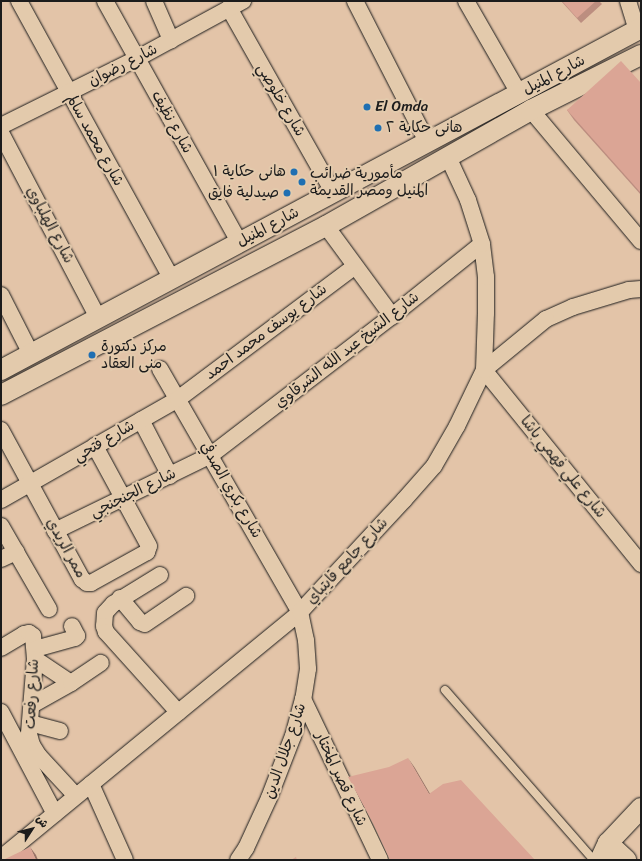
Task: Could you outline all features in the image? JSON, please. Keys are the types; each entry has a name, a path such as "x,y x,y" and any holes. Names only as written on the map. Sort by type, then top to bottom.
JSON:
{"street":[{"name":"شارع محمد سالم","path":"19,1 172,279"},
{"name":"شارع نظيف","path":"105,1 136,59 240,242"},
{"path":"154,1 171,40"},
{"path":"355,1 427,142"},
{"path":"466,1 519,93"},
{"path":"628,1 639,29"},
{"name":"شارع رضوان","path":"1,126 136,59 236,5"},
{"name":"شارع خلوصي","path":"236,5 333,192"},
{"name":"شارع المنيل","path":"1,370 639,29"},
{"name":"شارع المنيل","path":"1,396 326,226 531,110 641,55"},
{"path":"531,110 641,241"},
{"name":"شارع الهلباوي","path":"1,133 98,318"},
{"name":"شارع جامع قايتباي","path":"1,858 300,612 434,466 457,426 484,370 486,277 482,244 468,200 448,157"},
{"path":"326,226 392,316"},
{"name":"شارع الشيخ عبد الله الشرقاوي","path":"211,455 392,316 482,244"},
{"name":"شارع يوسف محمد احمد","path":"178,398 355,266"},
{"path":"484,370 546,319 573,307 629,290 641,289"},
{"path":"1,295 31,354"},
{"name":"شارع بكري الصدفي","path":"160,369 211,455 300,612"},
{"name":"شارع علي فهمي باشا","path":"484,370 641,564"},
{"name":"شارع فتحي","path":"1,500 178,398"},
{"path":"141,420 170,476"},
{"name":"ممر الريدي","path":"1,430 83,581 87,583 92,583 147,552 149,548 149,544 95,446"},
{"name":"شارع الجنجنجي","path":"56,531 211,455"},
{"path":"1,526 49,610"},
{"path":"1,559 16,552"},
{"path":"160,575 120,598 105,613 104,619 106,632 178,712"},
{"path":"120,598 140,622 145,624 186,596"},
{"name":"شارع جلال الدين","path":"245,856 293,736 303,698 308,669 306,640 300,612"},
{"path":"71,683 35,654 76,638 77,636 72,626"},
{"name":"شارع رفعت","path":"1,648 29,633 33,636 35,654 29,734 32,745 39,756 76,796"},
{"path":"32,705 71,683 101,663"},
{"name":"شارع قصر المختار","path":"303,698 380,860"},
{"path":"1,712 55,814"},
{"path":"30,723 60,731"},
{"path":"91,784 126,860"},
{"path":"626,860 604,851 641,808"}],"lane":[{"path":"445,690 594,860"}],"building":[{"path":"562,1 596,1 577,18"},
{"path":"621,61 641,83 641,193 567,110"},
{"path":"408,758 429,794 443,784 461,780 535,860 390,860 374,825 348,777 389,767"},
{"path":"30,847 36,860 3,860"}],"place":[{"name":"El Omda","path":"367,107"},
{"name":"هانى حكاية ٢","path":"378,128"},
{"name":"هانى حكاية ١","path":"294,172"},
{"name":"مأمورية ضرائب المنيل ومصر القديمة","path":"302,182"},
{"name":"صيدلية فايق","path":"287,193"},
{"name":"مركز دكتورة منى العقاد","path":"92,355"}]}
